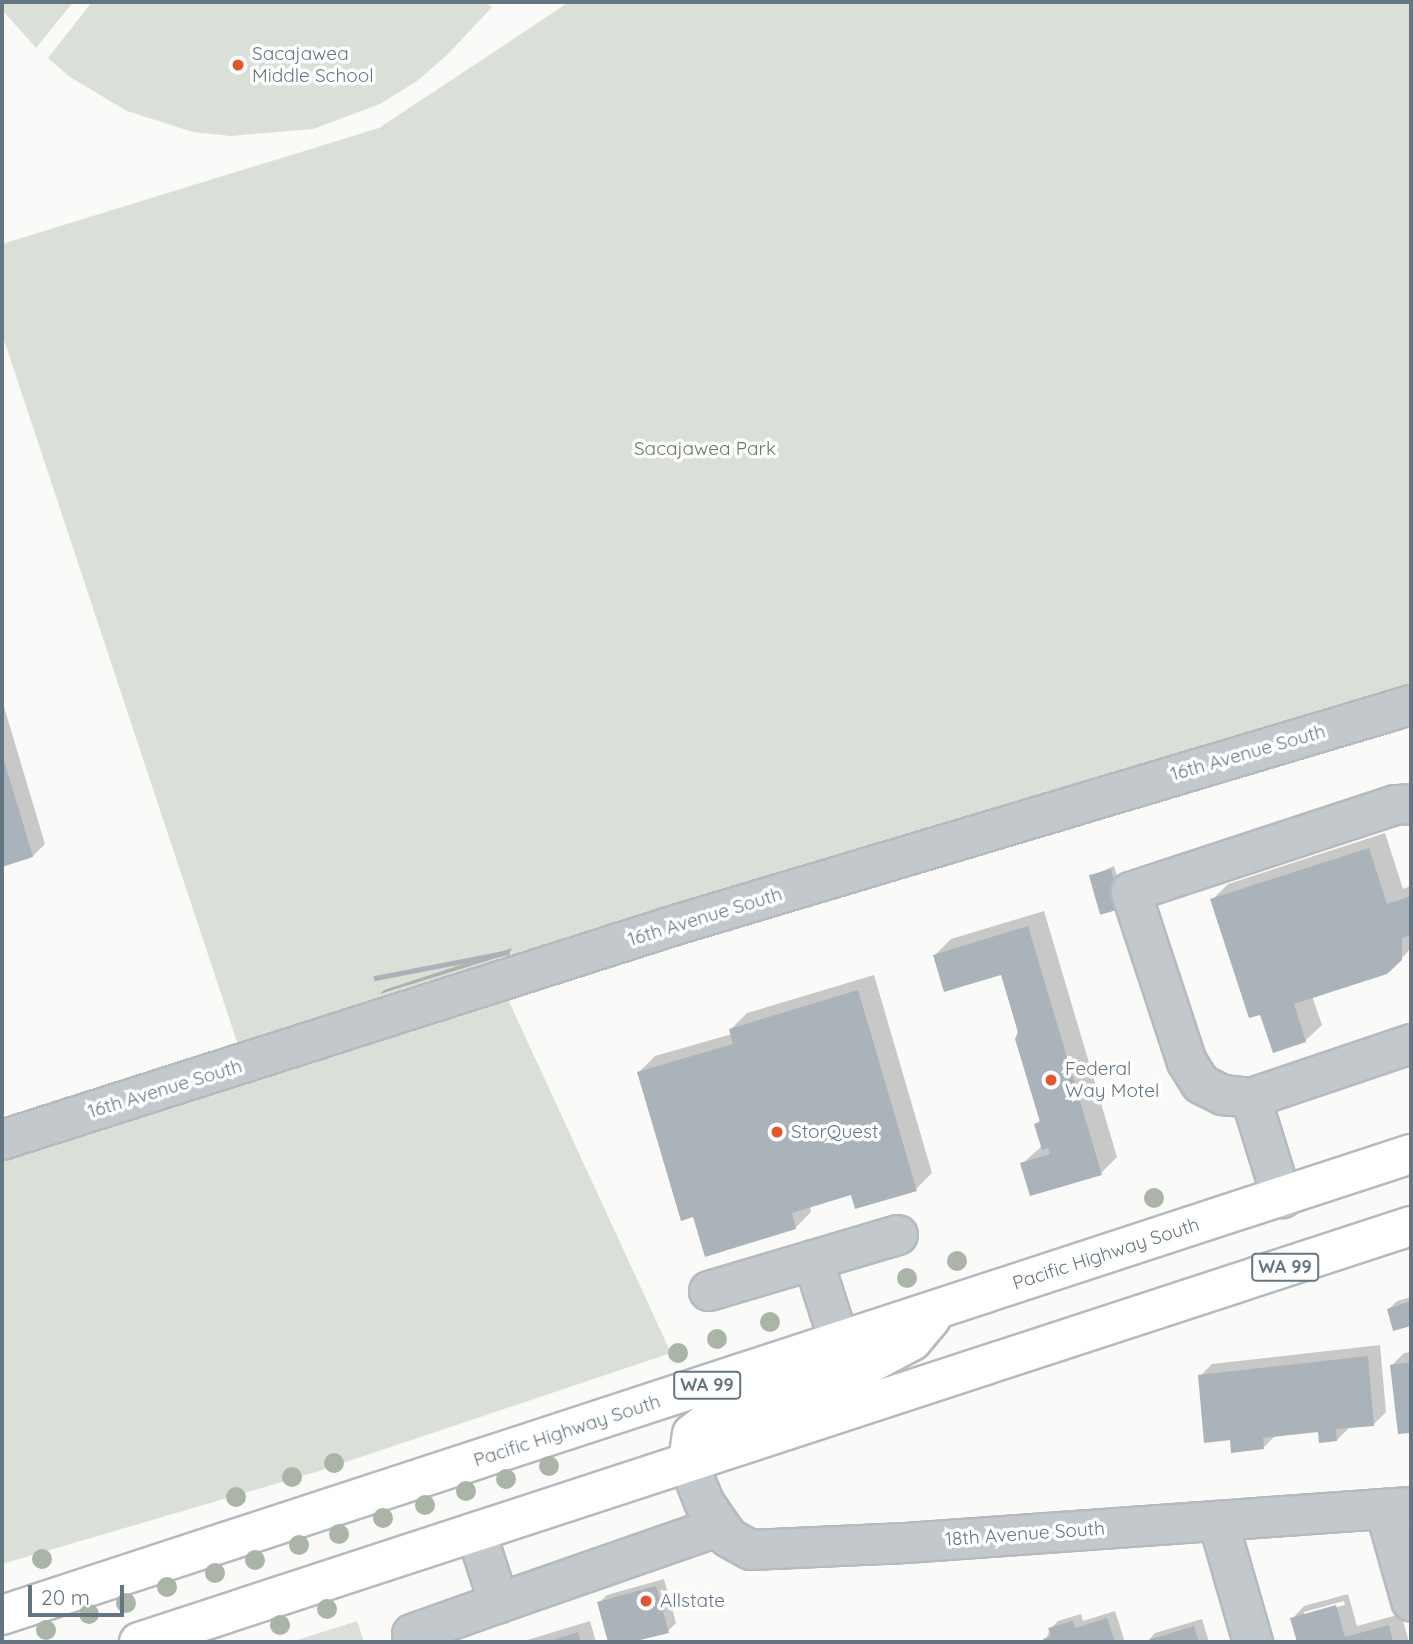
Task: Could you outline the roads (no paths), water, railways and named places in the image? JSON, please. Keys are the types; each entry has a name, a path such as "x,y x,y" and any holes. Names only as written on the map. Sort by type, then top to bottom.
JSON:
{"main road":[{"name":"Pacific Highway South","path":"2,1615 1411,1154"},
{"name":"WA 99","path":"139,1642 1411,1226"},
{"path":"688,1462 692,1434 710,1420 852,1373 877,1361 912,1341 939,1309"}],"street":[{"name":"16th Avenue South","path":"2,1140 672,926 1411,705"},
{"path":"1411,804 1395,805 1131,892 1187,1062 1201,1084 1223,1095 1251,1098 1411,1044"},
{"path":"1251,1098 1282,1198"},
{"path":"709,1291 898,1235"},
{"path":"813,1260 839,1341"},
{"name":"18th Avenue South","path":"688,1462 704,1502 720,1527 729,1538 751,1550 1398,1508"},
{"path":"1398,1508 1411,1601"},
{"path":"1218,1521 1252,1642"},
{"path":"412,1634 720,1527"},
{"path":"476,1532 499,1603"}],"place":[{"name":"Sacajawea Middle School","path":"238,65"},
{"name":"Federal Way Motel","path":"1051,1080"},
{"name":"StorQuest","path":"777,1132"},
{"name":"Allstate","path":"646,1601"}],"park label":[{"name":"Sacajawea Park","path":"705,449"}]}
